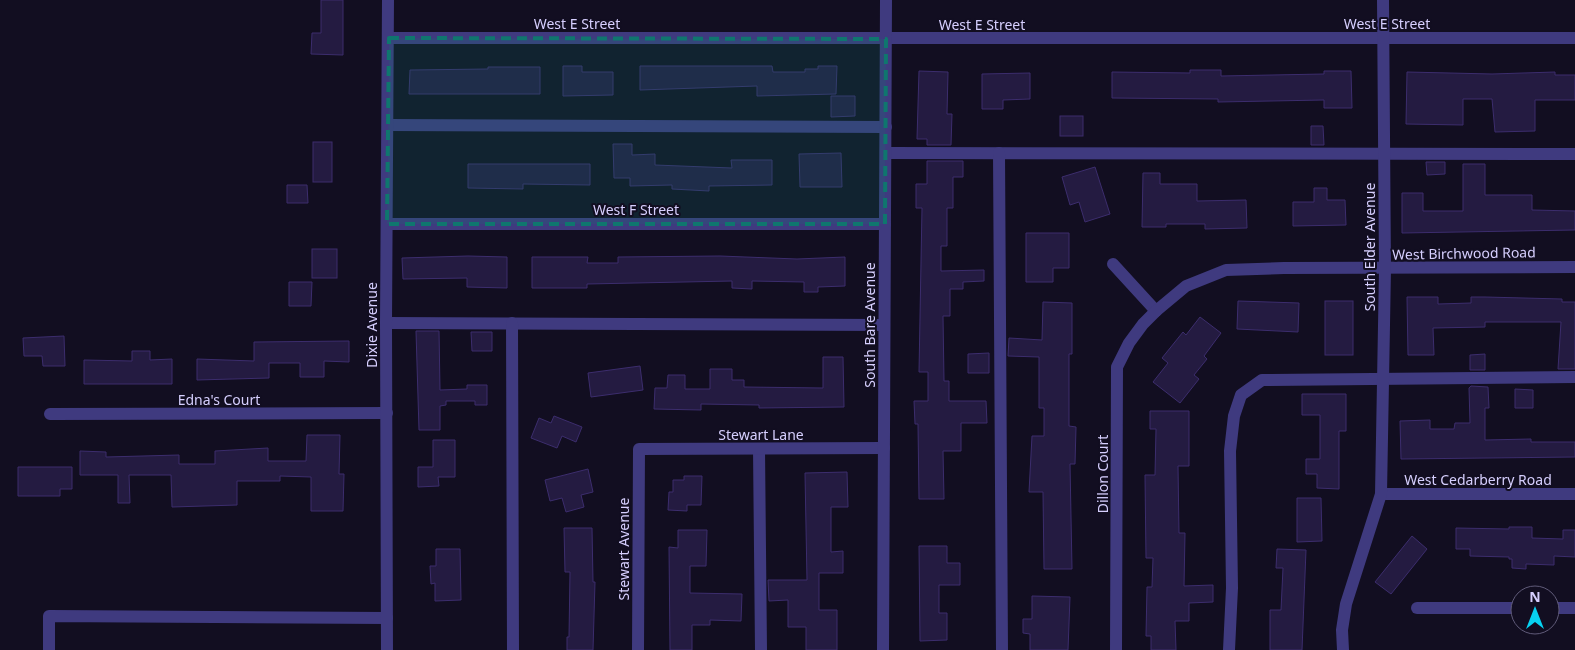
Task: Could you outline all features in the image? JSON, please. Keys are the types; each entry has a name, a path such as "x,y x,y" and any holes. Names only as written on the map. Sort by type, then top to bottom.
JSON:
{"street":[{"name":"Dixie Avenue","path":"387,650 386,322 388,0"},
{"name":"South Bare Avenue","path":"883,650 886,0"},
{"name":"South Elder Avenue","path":"1343,650 1342,630 1346,604 1381,494 1385,269 1383,0"},
{"name":"West E Street","path":"389,38 1575,38"},
{"path":"388,124 886,127"},
{"path":"886,153 1575,154"},
{"path":"999,154 1002,650"},
{"name":"West F Street","path":"387,224 885,224"},
{"path":"1113,264 1156,311"},
{"name":"West Birchwood Road","path":"1156,311 1186,286 1226,270 1284,268 1575,267"},
{"name":"Dillon Court","path":"1116,650 1117,367 1129,343 1142,324 1156,311"},
{"path":"386,322 884,324"},
{"path":"512,322 513,650"},
{"path":"1230,650 1232,588 1230,452 1234,416 1241,395 1262,380 1575,378"},
{"name":"Edna's Court","path":"50,414 387,413"},
{"name":"Stewart Lane","path":"639,449 884,448"},
{"name":"Stewart Avenue","path":"638,650 639,449"},
{"path":"759,449 761,650"},
{"name":"West Cedarberry Road","path":"1381,494 1575,494"},
{"path":"1417,608 1510,608"},
{"path":"1560,608 1575,608"},
{"path":"49,650 49,616 387,618"}],"highlighted area":[{"path":"389,38 886,39 885,224 387,224"}],"building":[{"path":"321,0 343,0 343,55 311,54 312,33 321,33"},
{"path":"563,66 582,66 582,72 613,72 613,95 563,96"},
{"path":"640,66 772,66 773,72 805,72 805,69 818,69 818,66 837,66 836,94 757,96 757,86 640,90"},
{"path":"488,67 540,67 540,94 409,94 410,70 488,69"},
{"path":"1190,70 1221,70 1221,76 1324,74 1324,71 1351,71 1352,108 1324,108 1324,100 1218,102 1218,99 1112,98 1112,72 1190,73"},
{"path":"919,71 948,72 947,114 952,114 951,145 927,145 927,139 917,139"},
{"path":"1407,72 1492,74 1555,72 1555,75 1575,75 1575,100 1535,100 1535,131 1495,132 1492,99 1463,99 1463,125 1406,124"},
{"path":"1030,73 1030,99 1003,100 1003,109 982,109 982,74"},
{"path":"831,96 855,96 855,116 831,117"},
{"path":"1060,116 1083,116 1083,136 1060,136"},
{"path":"1311,126 1323,126 1324,145 1311,145"},
{"path":"313,142 332,142 332,182 313,182"},
{"path":"613,144 632,144 632,155 655,154 655,165 732,168 731,160 772,160 772,185 709,186 709,191 672,189 672,185 630,186 630,178 614,178"},
{"path":"841,153 842,187 800,187 799,154"},
{"path":"927,161 963,161 963,177 953,177 953,208 947,208 947,246 941,246 941,271 984,270 984,281 963,282 963,289 950,289 950,316 943,316 944,381 949,381 949,401 986,401 987,423 961,423 961,451 943,451 944,499 919,499 918,424 915,424 914,401 928,401 928,372 919,372 922,208 916,208 916,184 927,184"},
{"path":"1426,162 1445,162 1445,174 1427,175"},
{"path":"468,164 590,164 590,185 523,184 523,189 468,188"},
{"path":"1463,164 1485,164 1485,195 1532,195 1532,210 1575,211 1575,230 1402,233 1402,193 1423,193 1423,211 1463,211"},
{"path":"1095,167 1110,214 1085,222 1079,202 1070,205 1062,177"},
{"path":"1143,173 1160,173 1160,184 1197,184 1197,201 1246,200 1247,228 1205,229 1205,224 1166,224 1166,227 1142,227"},
{"path":"287,185 307,185 308,203 287,203"},
{"path":"1314,188 1327,188 1327,200 1345,200 1346,225 1293,226 1293,202 1314,202"},
{"path":"1026,233 1069,233 1069,268 1053,268 1053,282 1026,282"},
{"path":"312,249 337,249 337,278 312,278"},
{"path":"720,256 797,259 845,257 845,286 818,287 818,292 804,292 804,282 752,281 752,289 732,288 732,281 587,284 587,288 532,288 532,257 588,257 587,263 618,263 618,257"},
{"path":"507,257 507,288 467,287 467,278 403,279 402,258"},
{"path":"289,282 312,282 311,306 289,306"},
{"path":"1407,297 1438,297 1438,304 1471,303 1471,297 1562,299 1562,302 1575,302 1575,369 1558,369 1561,322 1485,322 1485,327 1433,328 1434,355 1408,355"},
{"path":"1238,301 1299,303 1298,332 1237,329"},
{"path":"1325,301 1353,301 1353,355 1325,355"},
{"path":"1043,302 1072,303 1072,354 1069,354 1069,426 1076,427 1075,464 1070,464 1072,569 1044,569 1043,492 1029,492 1032,436 1044,436 1044,408 1039,408 1039,357 1008,356 1009,338 1042,340"},
{"path":"1200,317 1221,333 1204,356 1207,359 1194,375 1199,379 1180,403 1153,382 1168,363 1162,358 1183,332 1186,335"},
{"path":"416,331 439,331 440,390 467,389 467,385 487,385 487,405 475,405 475,401 446,401 446,405 440,406 440,430 419,430"},
{"path":"471,332 492,332 492,351 472,351"},
{"path":"64,336 65,366 43,366 42,356 24,356 23,338"},
{"path":"349,341 349,362 324,361 324,377 300,377 300,363 269,363 269,378 197,380 197,359 254,361 254,342"},
{"path":"132,351 150,351 150,360 172,359 172,384 84,384 84,360 132,361"},
{"path":"989,353 989,373 968,373 968,354"},
{"path":"1485,354 1485,370 1470,370 1470,355"},
{"path":"823,357 843,357 844,407 759,408 759,405 701,404 701,410 654,409 655,388 667,388 668,375 685,375 685,389 710,389 710,369 732,369 732,380 744,380 744,387 823,388"},
{"path":"640,366 643,390 591,397 588,373"},
{"path":"1471,386 1488,387 1489,408 1485,408 1485,440 1531,439 1531,442 1575,442 1575,457 1401,459 1400,421 1430,420 1430,429 1454,429 1455,423 1470,423 1469,388"},
{"path":"1515,389 1533,390 1533,408 1515,408"},
{"path":"1302,394 1346,394 1346,431 1339,431 1339,489 1317,488 1317,474 1306,474 1306,459 1320,459 1320,415 1302,415"},
{"path":"1150,411 1189,411 1189,466 1178,466 1179,533 1185,533 1184,586 1213,585 1213,602 1189,603 1189,621 1175,621 1176,650 1151,650 1151,636 1146,636 1147,587 1152,587 1153,558 1146,558 1145,475 1155,475 1156,429 1150,429"},
{"path":"554,416 582,427 576,442 562,436 557,448 531,438 539,418 551,423"},
{"path":"307,435 340,435 339,474 344,474 343,511 311,511 311,477 280,476 280,481 237,481 237,505 172,507 171,475 129,475 130,503 118,503 118,475 80,475 80,451 106,452 106,457 179,455 179,464 215,464 215,451 268,448 268,461 306,461"},
{"path":"433,440 455,440 455,477 438,477 439,486 418,487 418,467 433,467"},
{"path":"18,467 72,467 72,489 60,489 60,496 18,496"},
{"path":"588,469 593,492 581,495 584,507 566,512 562,498 550,501 545,480"},
{"path":"847,472 848,507 831,507 831,552 843,551 843,573 819,573 819,610 837,610 837,650 806,650 806,627 788,627 788,600 769,601 768,580 807,580 805,473"},
{"path":"684,476 702,476 701,505 687,505 687,511 668,510 669,492 673,492 673,480 684,480"},
{"path":"1297,498 1321,498 1322,541 1297,542"},
{"path":"1509,527 1532,527 1532,538 1563,539 1563,530 1575,530 1575,557 1554,556 1554,565 1526,564 1526,569 1512,568 1512,559 1509,559 1509,557 1470,556 1470,549 1456,549 1456,528 1509,529"},
{"path":"564,528 592,528 593,582 595,582 593,650 567,650 570,572 565,572"},
{"path":"678,530 707,530 706,566 690,566 690,593 742,594 741,621 710,620 710,625 692,625 692,650 670,650 669,547 678,548"},
{"path":"1412,536 1427,549 1391,594 1375,582"},
{"path":"919,546 947,546 947,563 960,563 960,585 939,585 939,613 947,613 947,640 920,641"},
{"path":"436,549 460,549 461,600 435,601 435,583 431,584 430,566 436,566"},
{"path":"1277,549 1306,550 1302,650 1270,650 1270,610 1281,610 1283,568 1276,568"},
{"path":"1032,596 1070,597 1068,650 1030,650 1030,634 1023,633 1023,619 1032,619"}]}
